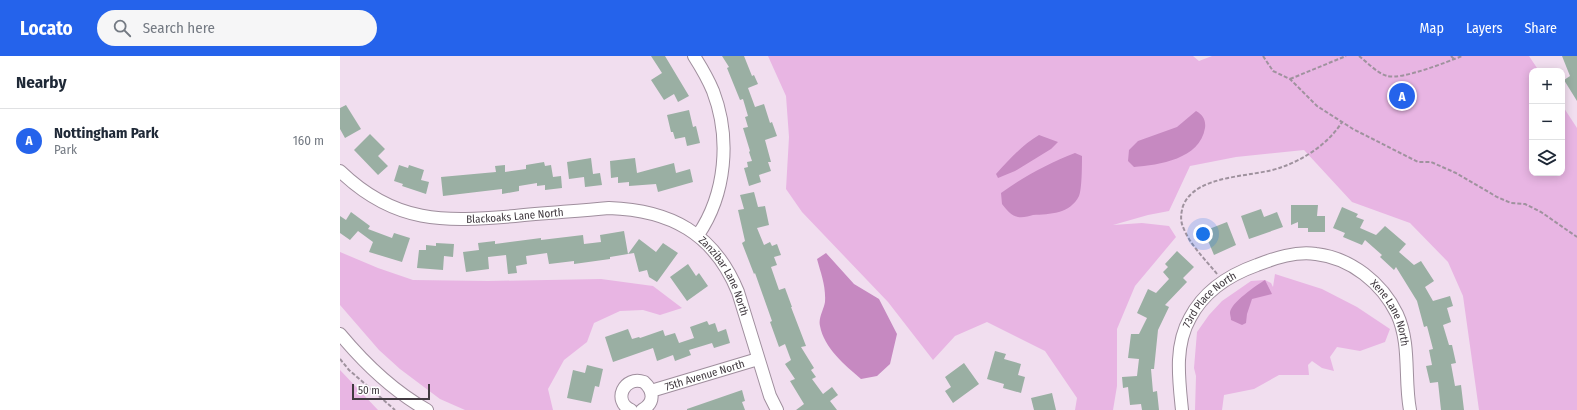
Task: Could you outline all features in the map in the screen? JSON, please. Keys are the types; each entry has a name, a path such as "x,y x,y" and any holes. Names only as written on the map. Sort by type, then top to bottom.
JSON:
{"street":[{"name":"Zanzibar Lane North","path":"694,56 714,92 724,132 723,159 717,196 711,213 698,235 724,264 732,278 738,292 770,396 777,410"},
{"name":"Blackoaks Lane North","path":"340,171 349,180 368,194 394,208 420,216 446,220 609,208 628,209 649,212 668,218 698,235"},
{"name":"73rd Place North","path":"1182,410 1179,366 1180,349 1183,333 1189,318 1199,303 1210,291 1223,281 1245,269 1274,258 1295,254 1316,254"},
{"name":"Xene Lane North","path":"1316,254 1330,257 1355,267 1367,275 1392,304 1402,326 1405,340 1410,410"},
{"path":"340,334 361,358 388,383 406,398 427,410"},
{"name":"75th Avenue North","path":"652,391 758,359"},
{"name":"75th Avenue North","path":"631,410 624,404 622,393 628,383 635,381 640,381 652,391 650,403 642,410"}],"path":[{"path":"1262,56 1273,71 1290,79 1317,106 1342,122 1418,162 1431,162 1456,173 1497,197 1511,202 1525,204 1541,212 1577,236"},
{"path":"1290,79 1346,56"},
{"path":"1359,56 1382,74 1394,77 1424,70 1462,56"},
{"path":"1451,56 1454,59"},
{"path":"1223,281 1195,248 1183,227 1181,219 1182,210 1188,197 1194,191 1207,185 1282,168 1321,146 1336,131 1342,122"},
{"path":"340,359 349,370 395,410"}],"shaded area":[{"path":"768,56 1193,56 1199,61 1212,56 1529,56 1537,68 1529,68 1529,176 1565,176 1565,110 1577,128 1577,410 1479,410 1463,296 1448,262 1410,223 1352,202 1304,150 1236,157 1190,166 1169,211 1148,215 1113,225 1142,223 1169,226 1176,237 1135,286 1117,329 1117,386 1113,410 1075,410 1077,398 1045,351 987,322 955,336 933,360 888,302 802,212 786,189 789,137 786,96"},
{"path":"1196,111 1204,118 1205,128 1202,138 1195,147 1187,153 1166,162 1144,166 1134,167 1128,161 1129,150 1138,141 1177,127"},
{"path":"1039,135 1058,142 1051,149 1015,171 998,178 996,174 1006,163 1021,148"},
{"path":"1075,153 1082,156 1080,193 1075,202 1065,210 1020,217 1011,214 1002,204 1001,193 1009,187 1036,171"},
{"path":"340,252 378,268 413,280 488,281 601,279 653,286 682,308 660,315 643,310 620,311 594,323 587,342 564,360 548,389 553,410 465,410 440,399 400,369 379,350 340,305"},
{"path":"826,253 854,284 879,299 897,334 890,364 877,376 861,379 836,356 822,334 820,317 825,302 825,291 817,259"},
{"path":"1275,274 1322,289 1357,307 1390,329 1385,342 1360,351 1337,347 1330,357 1334,371 1322,368 1312,361 1308,365 1309,375 1279,375 1254,389 1224,395 1222,410 1195,410 1196,376 1194,368 1197,332 1209,315 1222,301 1251,281 1265,280 1271,283 1273,287"},
{"path":"1265,280 1272,294 1252,299 1247,314 1246,323 1242,325 1231,320 1230,313 1234,304"},
{"path":"340,370 378,410 340,410"}],"building":[{"path":"651,56 665,56 689,96 678,102 674,94 664,100 651,80 662,73"},
{"path":"722,56 744,56 752,76 754,75 758,84 748,88 755,107 764,104 770,123 772,122 777,136 765,140 771,162 768,162 771,171 759,175 761,182 749,186 744,168 748,167 747,162 752,161 743,128 748,127 745,117 748,116 743,99 740,100 727,68 729,67"},
{"path":"1562,56 1577,56 1577,101 1565,82 1565,79 1570,76"},
{"path":"346,105 361,129 345,138 340,129 340,108"},
{"path":"689,110 693,127 696,126 700,143 687,146 685,137 675,139 673,132 671,132 667,115"},
{"path":"370,134 385,149 378,156 388,166 378,175 354,150"},
{"path":"591,158 593,174 600,173 602,185 585,187 584,177 569,179 567,162"},
{"path":"635,158 637,173 674,163 676,173 690,169 693,182 658,192 656,184 629,186 629,182 618,183 618,177 611,178 610,161"},
{"path":"544,162 545,166 551,165 553,177 561,176 562,188 545,190 545,185 537,186 537,183 519,186 519,191 502,194 502,189 443,196 441,177 496,172 495,166 505,165 505,172 526,169 526,165"},
{"path":"399,165 408,168 409,165 424,170 421,180 429,182 426,194 402,186 403,184 394,181"},
{"path":"754,192 758,207 765,206 769,225 757,228 764,245 770,242 772,246 777,244 781,255 774,257 777,265 771,267 779,290 785,288 792,307 806,346 801,347 814,368 811,370 816,377 812,379 823,394 832,387 838,395 830,401 837,410 796,410 804,404 790,381 795,379 785,364 791,360 785,344 779,347 770,322 772,321 755,273 754,274 742,243 745,241 738,210 744,209 740,195"},
{"path":"1291,205 1318,205 1317,216 1325,216 1325,232 1308,232 1308,228 1298,228 1298,222 1291,225"},
{"path":"1342,207 1358,214 1356,217 1364,220 1360,228 1376,235 1385,226 1406,244 1399,252 1414,265 1421,261 1434,281 1425,287 1433,301 1450,296 1453,306 1447,308 1451,322 1443,325 1449,345 1452,345 1456,363 1451,364 1455,386 1461,385 1464,410 1441,410 1438,382 1430,383 1426,366 1432,365 1429,350 1433,349 1427,326 1424,327 1417,301 1396,267 1394,270 1380,257 1382,255 1365,240 1362,245 1343,237 1345,233 1333,228"},
{"path":"1261,209 1264,217 1277,212 1283,227 1249,239 1241,216"},
{"path":"351,212 370,226 368,229 392,238 394,233 410,238 402,262 369,252 373,242 358,231 350,240 340,233 340,216 346,220"},
{"path":"1227,222 1236,245 1214,255 1204,231"},
{"path":"624,231 628,254 610,257 610,259 574,264 574,261 549,264 547,253 526,256 527,264 516,266 517,273 508,274 506,255 488,257 489,269 466,272 463,252 479,250 478,243 495,241 495,244 541,238 541,240 583,235 584,244 601,242 600,235"},
{"path":"639,239 656,252 663,243 678,253 657,282 649,277 647,270 639,272 634,253 628,254"},
{"path":"436,243 454,244 453,257 444,256 443,270 417,268 419,250 426,250 426,245 436,246"},
{"path":"1177,251 1194,267 1183,278 1187,282 1165,305 1169,307 1158,330 1154,369 1151,369 1153,392 1157,391 1159,410 1142,410 1141,404 1130,405 1128,387 1123,388 1122,377 1137,376 1139,359 1128,358 1131,334 1139,334 1147,318 1137,313 1148,289 1156,293 1169,279 1163,272 1168,267 1165,264"},
{"path":"688,264 696,276 699,273 708,286 687,301 670,277"},
{"path":"707,321 709,325 715,323 718,332 726,329 730,343 714,348 712,343 689,350 691,355 675,361 673,355 657,361 653,348 613,362 605,337 628,329 632,339 640,338 663,330 665,336 675,333 679,343 694,338 690,327"},
{"path":"995,351 1006,354 1004,359 1021,364 1018,375 1025,377 1021,393 1003,388 1004,384 987,379"},
{"path":"964,363 979,384 953,403 945,391 951,387 945,377"},
{"path":"587,365 603,369 599,387 595,386 591,403 567,398 573,370 585,373"},
{"path":"742,390 745,401 742,402 745,410 687,410 687,409"},
{"path":"1052,393 1056,410 1034,410 1031,398"}],"place":[{"name":"Nottingham Park","path":"1402,96"}]}
